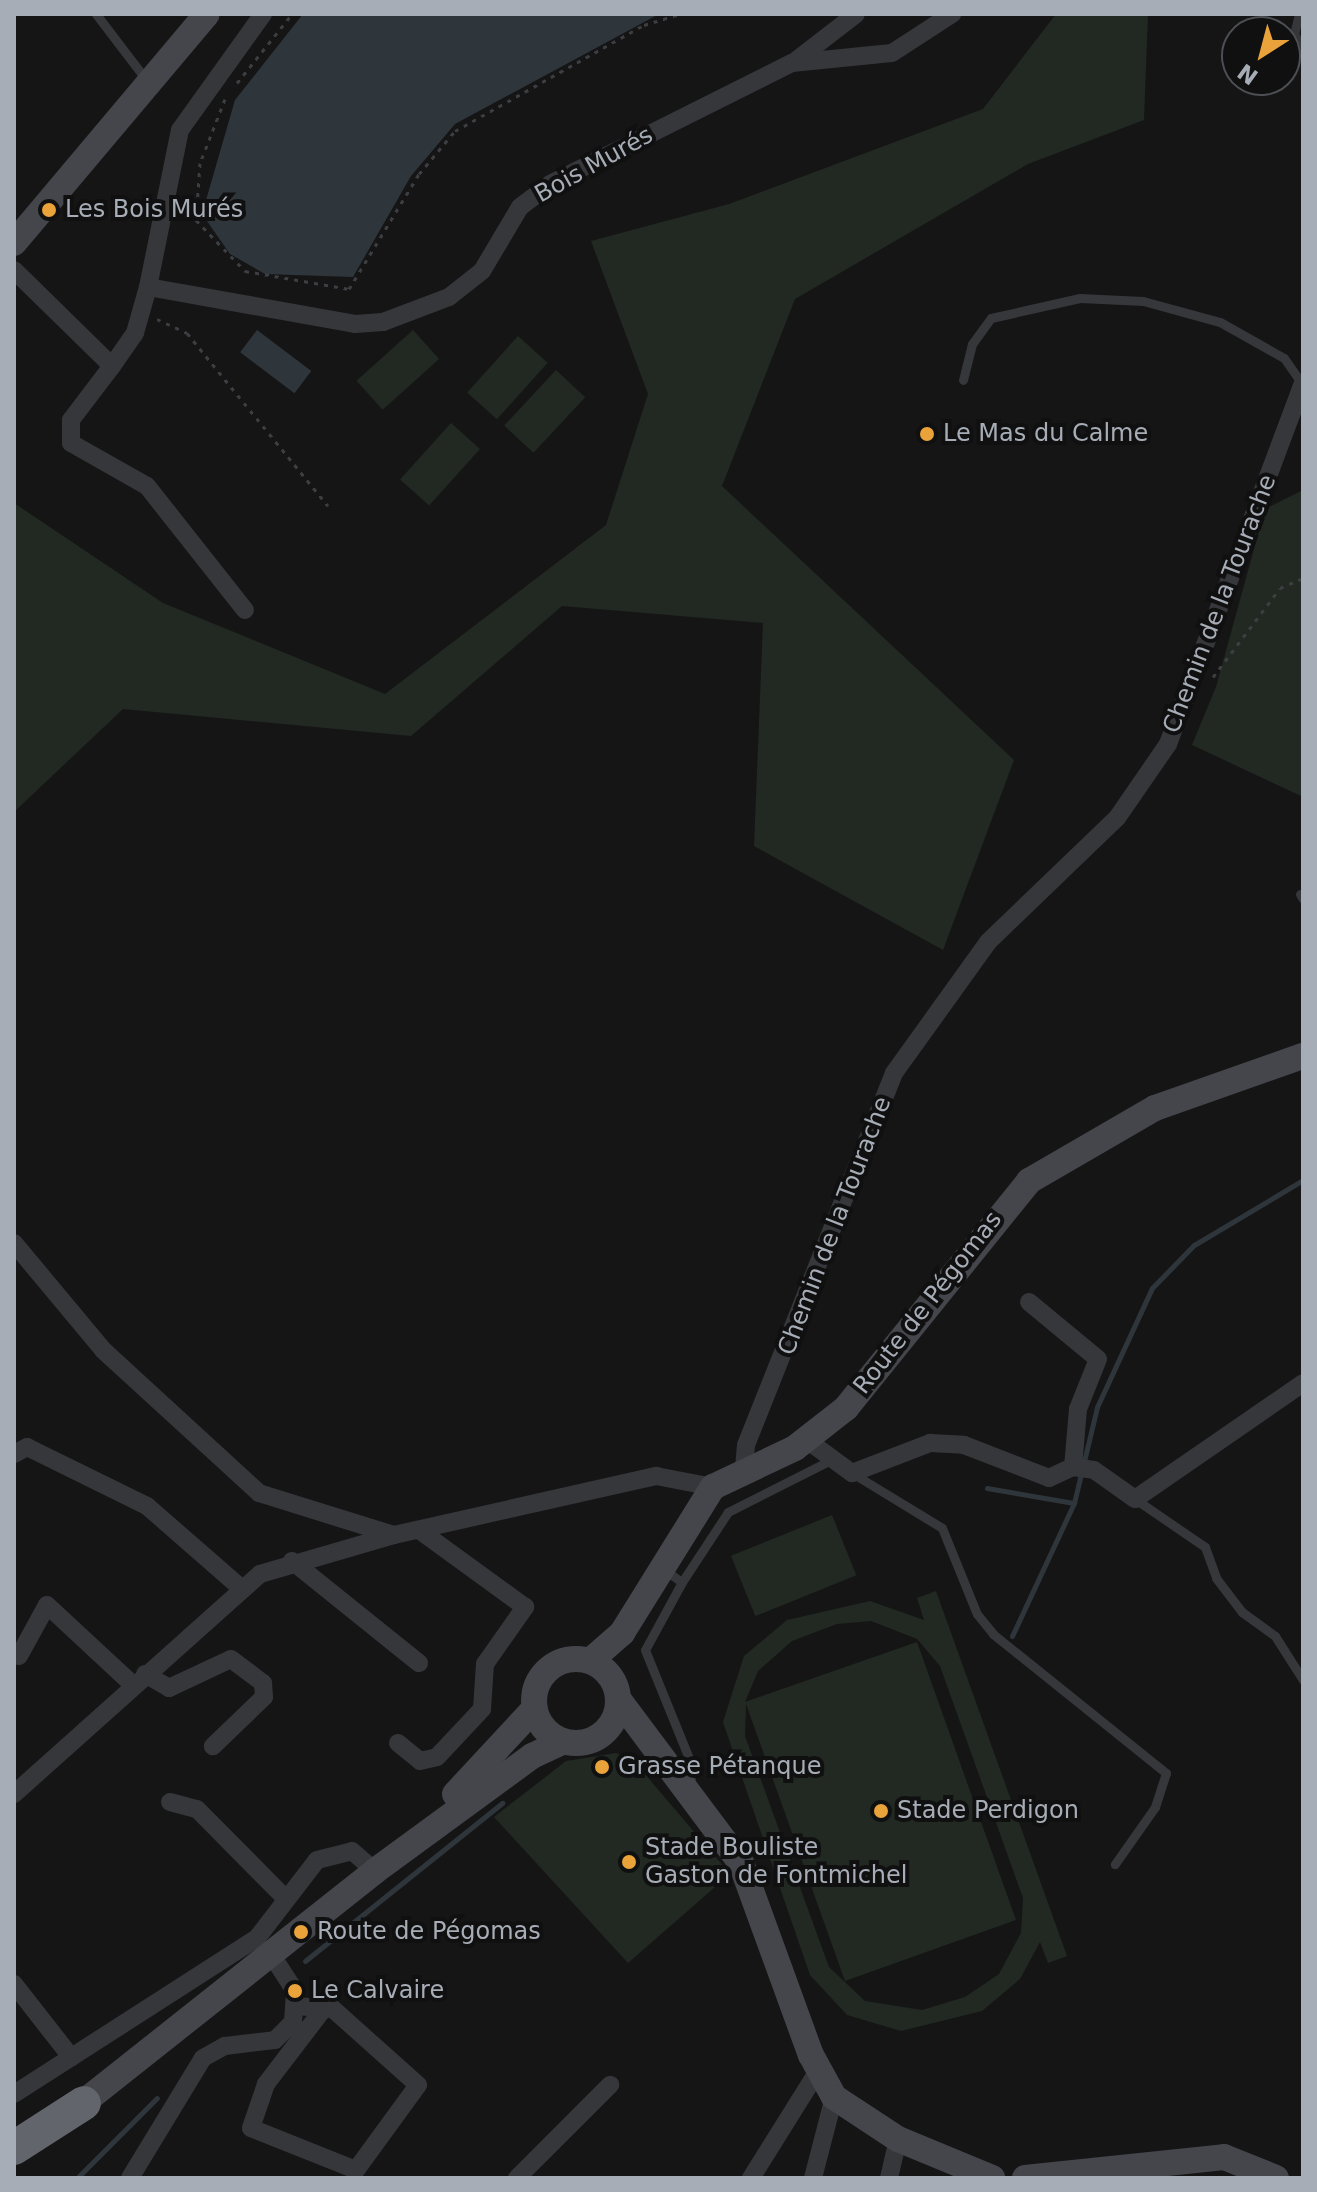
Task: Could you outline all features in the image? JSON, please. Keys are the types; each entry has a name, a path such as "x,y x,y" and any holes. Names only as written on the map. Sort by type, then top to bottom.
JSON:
{"highway":[{"path":"14,2148 84,2103"}],"main road":[{"path":"14,243 207,14"},
{"name":"Route de Pégomas","path":"590,1661 622,1633 660,1567 713,1487 744,1468 807,1440 875,1376 1029,1181 1155,1108 1303,1056"},
{"name":"Route de Pégomas","path":"616,1690 622,1633"},
{"path":"375,1871 535,1708 549,1669 590,1661 616,1690 639,1735 741,1863 819,2069 834,2097 898,2139 966,2174 992,2178"},
{"path":"608,1729 616,1690"},
{"path":"535,1708 545,1729 564,1741"},
{"path":"14,2158 375,1871 532,1756 564,1741 588,1741 608,1729 639,1735"},
{"path":"1025,2178 1185,2158 1224,2157 1247,2171"},
{"path":"1143,2178 1247,2171 1276,2178"}],"street":[{"path":"245,610 147,486 71,443 71,420 112,366 142,313 180,130 263,14"},
{"name":"Bois Murés","path":"148,287 355,324 408,314 482,271 520,207 550,184 792,63 856,14"},
{"name":"Bois Murés","path":"792,63 892,53 952,14"},
{"path":"14,270 112,366"},
{"name":"Chemin de la Tourache","path":"744,1468 746,1445 894,1073 988,942 1117,818 1168,744 1303,384"},
{"path":"14,1243 103,1350 259,1493 394,1535"},
{"path":"1029,1302 1094,1348 1098,1359 1078,1409 1082,1469"},
{"path":"807,1440 852,1473 930,1443 1006,1456 1049,1478 1082,1469 1135,1499 1303,1383"},
{"path":"14,1454 27,1447 147,1506 240,1587"},
{"path":"14,1794 240,1587 292,1561 656,1476 713,1487"},
{"path":"398,1743 420,1761 437,1757 482,1709 485,1664 525,1607 419,1530"},
{"path":"292,1561 419,1663"},
{"path":"19,1656 47,1605 139,1679 169,1688 231,1659 263,1683 264,1697 213,1746"},
{"path":"170,1802 197,1809 286,1899"},
{"path":"14,2094 257,1938 300,1876 332,1853 352,1851 375,1871"},
{"path":"271,1954 297,2006 321,2012 333,2009 418,2085 356,2170 251,2128 266,2084 321,2012"},
{"path":"14,1984 71,2057"},
{"path":"130,2178 203,2058 225,2046 275,2040 297,2006"},
{"path":"751,2178 819,2069"},
{"path":"517,2178 610,2085"},
{"path":"813,2178 834,2097"},
{"path":"889,2178 898,2139"}],"lane":[{"path":"96,14 150,85"},
{"path":"1299,14 1294,34 1303,49"},
{"path":"963,380 972,344 991,318 1080,298 1143,301 1220,322 1284,358 1303,384"},
{"path":"690,1796 692,1766 645,1650 682,1582 728,1512 833,1459"},
{"path":"852,1473 942,1528 977,1614 993,1634 1166,1773 1155,1807 1115,1864"},
{"path":"1135,1499 1205,1547 1216,1578 1242,1612 1275,1636 1303,1680"},
{"path":"660,1567 682,1582"}],"path":[{"path":"292,14 225,98 200,163 196,220 245,271 349,289 419,174 455,131 644,25 679,14"},
{"path":"142,313 187,333 328,506"},
{"path":"1207,686 1280,588 1303,578"}],"shaded area":[{"path":"303,14 659,14 455,124 411,176 353,277 265,274 230,254 202,214 235,100"},
{"path":"1056,14 1148,14 1144,120 1028,164 795,299 722,486 1014,760 943,950 754,846 763,623 562,606 411,736 123,709 14,812 14,503 163,603 385,694 606,525 648,394 591,241 729,204 983,109"},
{"path":"257,330 311,371 294,393 240,352"},
{"path":"413,330 439,359 383,410 357,381"},
{"path":"518,336 548,363 497,419 467,392"},
{"path":"556,370 585,397 533,453 504,426"},
{"path":"451,423 480,449 429,506 400,479"},
{"path":"1303,490 1303,797 1192,745 1216,687 1265,509"},
{"path":"832,1515 856,1575 755,1616 731,1556"},
{"name":"Stade Perdigon","path":"936,1591 1067,1956 1048,1963 1040,1942 1020,1979 982,2011 901,2031 847,2015 810,1975 723,1722 744,1656 787,1620 870,1601 924,1620 917,1598","holes":["871,1621 917,1639 940,1666 1023,1898 1021,1933 999,1974 965,1997 922,2010 865,2001 829,1967 745,1736 746,1704 845,1981 1016,1920 917,1642 745,1702 758,1671 792,1641 837,1624"]},
{"name":"Stade Bouliste Gaston de Fontmichel","path":"616,1753 633,1760 730,1874 628,1963 494,1817 566,1761"}],"waterway":[{"path":"987,1488 1074,1503 1097,1407 1152,1288 1194,1245 1303,1180"},
{"path":"1012,1636 1074,1503"},
{"path":"305,1961 502,1803"},
{"path":"77,2178 157,2098"}],"place":[{"name":"Les Bois Murés","path":"49,210"},
{"name":"Le Mas du Calme","path":"927,434"},
{"name":"Grasse Pétanque","path":"602,1767"},
{"name":"Stade Perdigon","path":"881,1811"},
{"name":"Stade Bouliste Gaston de Fontmichel","path":"629,1862"},
{"name":"Route de Pégomas","path":"301,1932"},
{"name":"Le Calvaire","path":"295,1991"}]}
